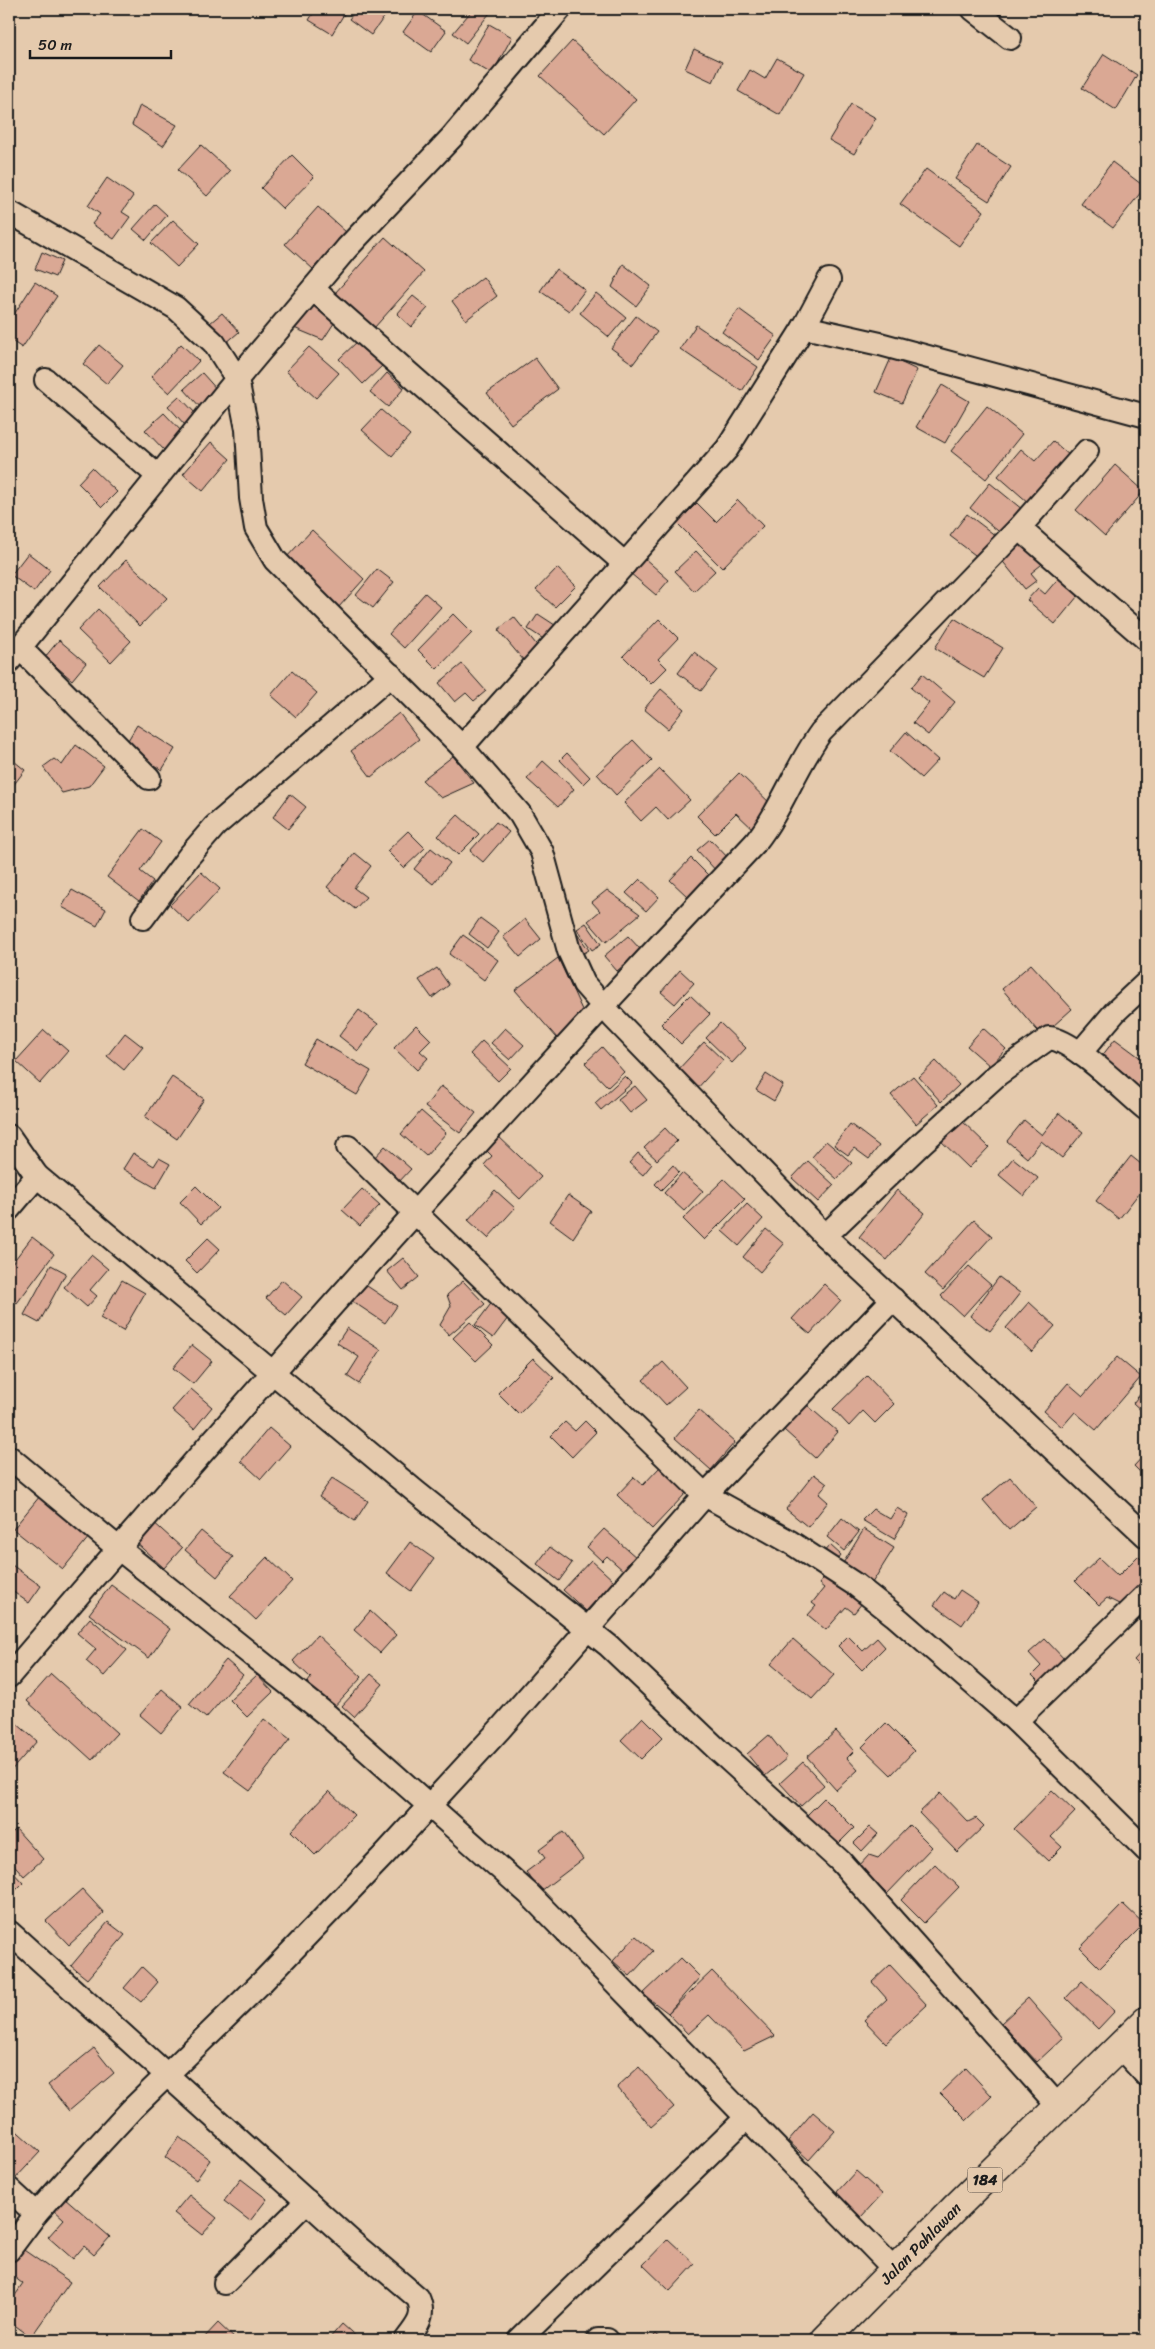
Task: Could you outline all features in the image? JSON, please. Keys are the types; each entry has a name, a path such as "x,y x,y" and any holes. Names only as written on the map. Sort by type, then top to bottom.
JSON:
{"main road":[{"name":"Jalan Pahlawan","path":"825,2340 1146,2021"}],"street":[{"path":"150,778 14,654 237,378 348,248 452,137 560,9"},
{"path":"973,9 1010,38"},
{"path":"9,212 176,308 214,343 237,378 247,429 251,498 256,528 275,560 462,746 520,814 542,852 569,951 584,984 602,1005 825,1236 1146,1536"},
{"path":"462,746 727,449 804,327 829,280"},
{"path":"313,289 625,564"},
{"path":"804,327 880,344 1146,416"},
{"path":"46,380 158,476"},
{"path":"9,1676 118,1548 272,1374 602,1005 767,828 783,802 807,751 821,732 1019,528 1087,451"},
{"path":"1019,528 1146,639"},
{"path":"143,918 189,856 216,826 391,675"},
{"path":"1080,1053 1115,1012 1146,983"},
{"path":"825,1236 990,1081 1049,1038 1058,1039 1080,1053 1146,1109"},
{"path":"9,1136 38,1176 272,1374 587,1628 840,1861 1059,2108"},
{"path":"348,1147 417,1212 705,1495 790,1542 856,1586 906,1625 1016,1721 1146,1850"},
{"path":"9,1209 38,1176"},
{"path":"9,2250 36,2214 167,2074 263,1981 429,1806 705,1495 893,1299"},
{"path":"9,1457 118,1548 326,1715 529,1894 895,2270"},
{"path":"1016,1721 1146,1595"},
{"path":"9,1932 307,2201 418,2298 422,2311 421,2319 406,2340"},
{"path":"1120,2047 1146,2075"},
{"path":"519,2340 747,2117"},
{"path":"9,2189 36,2214"},
{"path":"225,2283 307,2201"},
{"path":"598,2340 607,2340"}],"building":[{"path":"316,9 347,9 332,34 309,20"},
{"path":"357,9 390,9 371,35 349,19"},
{"path":"473,9 493,9 466,43 453,33"},
{"path":"418,11 446,31 431,52 403,32"},
{"path":"489,24 512,37 492,74 468,60"},
{"path":"572,41 636,99 604,134 540,76"},
{"path":"694,49 722,62 713,82 685,69"},
{"path":"1104,54 1137,75 1116,110 1082,88"},
{"path":"777,58 804,73 780,115 738,91 750,70 765,79"},
{"path":"851,104 876,118 854,154 829,140"},
{"path":"140,105 177,125 163,146 132,125"},
{"path":"1146,135 1146,151 1138,143"},
{"path":"201,145 230,171 207,196 178,170"},
{"path":"977,145 1011,167 989,201 955,179"},
{"path":"292,155 314,177 283,209 261,188"},
{"path":"1112,162 1145,187 1113,228 1081,204"},
{"path":"926,169 984,211 959,246 900,204"},
{"path":"107,178 133,196 122,212 130,217 114,239 92,224 100,214 88,206"},
{"path":"155,204 167,215 146,240 133,229"},
{"path":"318,207 346,232 313,269 285,244"},
{"path":"173,220 199,244 177,267 151,243"},
{"path":"385,237 424,272 374,328 335,293"},
{"path":"42,252 62,261 55,277 35,269"},
{"path":"623,264 651,286 636,306 612,287"},
{"path":"556,269 585,290 569,311 540,291"},
{"path":"483,277 497,296 466,320 452,301"},
{"path":"35,282 57,296 22,348 9,339 9,322"},
{"path":"596,293 626,317 609,337 580,313"},
{"path":"413,296 428,308 411,327 397,314"},
{"path":"311,303 336,320 323,340 294,328"},
{"path":"739,309 776,336 759,360 722,332"},
{"path":"222,313 239,332 226,343 210,323"},
{"path":"636,316 657,332 633,364 611,348"},
{"path":"696,325 758,367 742,391 680,349"},
{"path":"359,340 383,365 363,384 339,359"},
{"path":"181,344 199,361 169,393 151,377"},
{"path":"99,345 123,365 107,384 83,364"},
{"path":"309,347 339,373 316,398 286,371"},
{"path":"535,358 558,389 511,424 487,393"},
{"path":"891,358 917,370 902,403 876,392"},
{"path":"202,373 219,392 201,408 184,389"},
{"path":"387,373 404,388 388,407 370,392"},
{"path":"942,385 969,401 945,443 916,427"},
{"path":"179,396 197,415 185,425 168,406"},
{"path":"987,406 1022,434 986,479 951,451"},
{"path":"381,410 410,435 392,456 362,430"},
{"path":"164,413 184,434 165,451 145,430"},
{"path":"1053,441 1070,456 1029,503 998,476 1021,449 1035,461"},
{"path":"211,442 230,459 203,491 183,474"},
{"path":"1115,465 1144,491 1105,536 1076,510"},
{"path":"92,468 117,492 102,507 78,483"},
{"path":"990,483 1023,510 1003,535 970,508"},
{"path":"738,500 763,526 722,568 677,523 697,503 716,522"},
{"path":"967,514 996,536 979,558 950,536"},
{"path":"312,530 364,579 338,608 285,559"},
{"path":"1024,542 1046,561 1031,573 1037,580 1025,589 1000,558"},
{"path":"696,551 715,571 694,591 675,571"},
{"path":"28,553 50,570 34,592 11,575"},
{"path":"643,557 669,580 656,595 630,573"},
{"path":"126,560 167,598 140,626 100,587"},
{"path":"557,568 576,586 555,607 536,590"},
{"path":"377,569 394,582 373,608 356,595"},
{"path":"1062,574 1082,591 1055,624 1027,600 1038,588 1045,594"},
{"path":"425,593 441,607 404,648 389,634"},
{"path":"98,609 131,641 111,662 78,630"},
{"path":"453,614 472,633 437,669 418,650"},
{"path":"538,614 558,627 548,642 528,629"},
{"path":"514,617 540,649 525,662 498,630"},
{"path":"954,618 1003,648 984,678 935,648"},
{"path":"659,619 678,638 658,659 667,668 651,684 623,656"},
{"path":"9,620 15,625 9,634"},
{"path":"59,640 86,663 72,680 45,657"},
{"path":"694,652 717,670 701,691 678,673"},
{"path":"462,664 486,691 474,701 466,693 455,702 439,683"},
{"path":"292,671 317,693 296,717 271,695"},
{"path":"922,674 955,702 928,735 913,723 929,703 911,688"},
{"path":"661,689 684,709 668,729 644,709"},
{"path":"399,713 419,739 371,777 351,751"},
{"path":"137,725 175,749 162,770 124,747"},
{"path":"906,732 938,760 921,778 890,751"},
{"path":"633,740 652,760 616,795 597,774"},
{"path":"76,745 104,766 89,786 62,793 43,767 54,759 62,765"},
{"path":"567,753 590,777 583,784 560,760"},
{"path":"453,756 474,783 441,798 422,780"},
{"path":"9,757 25,770 9,791"},
{"path":"543,761 574,789 558,807 527,779"},
{"path":"660,769 690,800 668,820 656,807 641,821 624,803"},
{"path":"739,773 776,809 755,831 736,813 715,834 697,816"},
{"path":"290,794 306,807 288,829 273,817"},
{"path":"458,815 479,834 458,855 438,836"},
{"path":"496,822 509,832 483,862 470,851"},
{"path":"143,829 161,842 140,871 153,881 139,901 107,877"},
{"path":"408,831 425,848 404,868 387,851"},
{"path":"710,839 732,862 719,874 697,850"},
{"path":"431,848 450,863 433,884 414,869"},
{"path":"355,853 371,866 354,888 366,897 355,909 327,887"},
{"path":"691,858 709,876 688,897 670,880"},
{"path":"201,872 220,889 189,923 170,905"},
{"path":"640,879 659,897 646,911 626,893"},
{"path":"72,890 106,909 97,926 62,907"},
{"path":"607,890 640,914 606,942 588,921 600,911 592,902"},
{"path":"480,918 499,932 487,948 469,934"},
{"path":"525,919 541,939 520,957 503,937"},
{"path":"586,923 601,944 592,950 577,929"},
{"path":"575,931 589,950 584,953 570,935"},
{"path":"463,935 498,960 484,980 449,954"},
{"path":"628,936 641,950 617,971 604,956"},
{"path":"558,958 583,1012 557,1038 515,990"},
{"path":"1031,964 1072,1009 1042,1036 1002,989"},
{"path":"437,968 449,985 432,998 419,980"},
{"path":"680,970 694,983 675,1004 661,992"},
{"path":"690,995 710,1014 681,1044 661,1024"},
{"path":"359,1010 378,1024 358,1051 339,1036"},
{"path":"720,1023 746,1048 732,1063 706,1038"},
{"path":"416,1025 431,1040 420,1051 428,1058 417,1070 394,1048"},
{"path":"505,1028 524,1045 510,1060 491,1043"},
{"path":"983,1028 1006,1049 990,1066 967,1046"},
{"path":"44,1030 68,1051 40,1083 16,1061"},
{"path":"125,1033 143,1047 124,1070 107,1056"},
{"path":"316,1039 371,1071 357,1095 302,1063"},
{"path":"1115,1039 1146,1062 1146,1084 1137,1096 1121,1083 1127,1075 1102,1056"},
{"path":"482,1041 511,1068 498,1081 470,1054"},
{"path":"704,1042 723,1060 695,1091 675,1073"},
{"path":"602,1047 624,1072 608,1087 585,1063"},
{"path":"936,1061 959,1085 941,1102 919,1077"},
{"path":"766,1074 783,1085 774,1101 756,1090"},
{"path":"625,1076 632,1083 601,1110 595,1103"},
{"path":"913,1076 938,1105 916,1124 891,1095"},
{"path":"172,1077 204,1099 177,1139 145,1117"},
{"path":"441,1086 476,1113 460,1133 425,1107"},
{"path":"635,1086 647,1100 630,1113 618,1099"},
{"path":"421,1111 446,1133 426,1156 401,1134"},
{"path":"1059,1113 1083,1132 1062,1158 1041,1141 1027,1158 1007,1141 1024,1120 1042,1135"},
{"path":"958,1117 989,1147 969,1168 938,1138"},
{"path":"850,1124 879,1146 869,1159 854,1148 848,1155 834,1145"},
{"path":"665,1128 677,1141 657,1160 644,1148"},
{"path":"497,1135 541,1177 520,1199 484,1165 492,1156 485,1149"},
{"path":"826,1141 852,1163 837,1179 812,1157"},
{"path":"385,1146 411,1169 398,1183 373,1159"},
{"path":"133,1153 154,1166 159,1158 170,1164 156,1188 123,1169"},
{"path":"638,1153 652,1164 643,1175 629,1163"},
{"path":"1131,1156 1146,1168 1146,1184 1119,1219 1096,1201"},
{"path":"1013,1158 1038,1178 1024,1196 999,1175"},
{"path":"808,1161 834,1185 818,1202 792,1178"},
{"path":"673,1165 679,1172 661,1190 655,1184"},
{"path":"682,1173 703,1191 684,1211 664,1193"},
{"path":"724,1179 745,1199 704,1240 683,1219"},
{"path":"196,1186 218,1208 201,1224 180,1202"},
{"path":"362,1189 380,1205 360,1226 342,1210"},
{"path":"495,1190 515,1208 488,1238 468,1220"},
{"path":"897,1190 925,1213 887,1260 859,1237"},
{"path":"568,1195 591,1211 573,1238 550,1221"},
{"path":"747,1204 763,1219 739,1246 722,1231"},
{"path":"974,1220 992,1236 943,1290 925,1274"},
{"path":"766,1229 784,1244 760,1272 743,1257"},
{"path":"32,1237 54,1254 17,1303 9,1297 9,1267"},
{"path":"208,1238 220,1249 197,1273 185,1261"},
{"path":"91,1255 108,1269 90,1290 97,1296 87,1307 64,1287"},
{"path":"403,1258 419,1277 403,1290 387,1271"},
{"path":"51,1265 66,1273 39,1323 24,1315"},
{"path":"969,1266 991,1285 963,1316 941,1296"},
{"path":"999,1277 1020,1293 990,1331 970,1316"},
{"path":"122,1280 145,1293 123,1331 100,1318"},
{"path":"282,1280 302,1297 286,1315 266,1298"},
{"path":"463,1281 485,1304 449,1335 440,1325 451,1306 447,1295"},
{"path":"364,1284 397,1306 385,1323 352,1301"},
{"path":"824,1284 841,1300 810,1334 792,1319"},
{"path":"496,1297 514,1310 493,1338 475,1325"},
{"path":"1029,1302 1055,1326 1032,1352 1006,1328"},
{"path":"470,1322 493,1345 476,1361 453,1338"},
{"path":"347,1328 381,1350 359,1384 347,1376 359,1357 337,1343"},
{"path":"192,1345 212,1361 193,1384 173,1368"},
{"path":"1117,1357 1141,1377 1096,1430 1075,1412 1062,1427 1044,1411 1068,1383 1083,1396"},
{"path":"533,1358 554,1378 519,1414 498,1393"},
{"path":"663,1362 686,1387 666,1405 643,1380"},
{"path":"867,1376 894,1404 875,1423 863,1411 849,1426 833,1409"},
{"path":"1146,1387 1146,1415 1133,1403"},
{"path":"191,1389 212,1407 194,1429 172,1410"},
{"path":"807,1405 838,1432 815,1458 784,1430"},
{"path":"699,1410 735,1442 711,1470 675,1438"},
{"path":"585,1421 596,1432 572,1457 551,1436 565,1422 575,1431"},
{"path":"269,1428 290,1446 261,1479 241,1461"},
{"path":"1146,1453 1146,1478 1134,1466"},
{"path":"660,1467 687,1492 652,1529 617,1495 634,1477 643,1485"},
{"path":"814,1474 827,1484 819,1494 828,1502 808,1527 786,1509"},
{"path":"1010,1477 1036,1507 1009,1530 983,1500"},
{"path":"332,1478 368,1501 355,1521 319,1497"},
{"path":"40,1496 89,1537 63,1569 13,1529"},
{"path":"897,1508 908,1515 894,1539 862,1520 873,1509 890,1519"},
{"path":"842,1518 859,1532 844,1551 827,1537"},
{"path":"151,1520 182,1548 164,1568 133,1540"},
{"path":"604,1529 637,1558 625,1572 607,1556 602,1561 587,1547"},
{"path":"864,1529 894,1548 872,1583 842,1565"},
{"path":"201,1531 233,1557 217,1577 185,1550"},
{"path":"410,1542 434,1559 411,1591 387,1573"},
{"path":"830,1545 841,1555 833,1565 821,1555"},
{"path":"550,1547 572,1563 559,1581 537,1564"},
{"path":"1138,1556 1146,1564 1146,1588 1127,1608 1107,1598 1099,1605 1075,1581 1099,1558 1118,1576"},
{"path":"267,1557 292,1581 256,1620 230,1596"},
{"path":"591,1560 614,1581 586,1611 563,1590"},
{"path":"9,1563 41,1586 29,1603 9,1589"},
{"path":"827,1574 862,1603 854,1613 846,1607 826,1630 808,1615 816,1606 812,1603 824,1588 819,1584"},
{"path":"111,1585 170,1629 149,1658 89,1614"},
{"path":"960,1590 978,1602 962,1625 934,1605 944,1592 954,1599"},
{"path":"370,1611 396,1635 380,1653 354,1630"},
{"path":"90,1618 127,1650 104,1676 86,1661 96,1649 77,1633"},
{"path":"317,1635 362,1677 330,1711 304,1687 311,1678 293,1661"},
{"path":"848,1636 863,1651 877,1638 885,1647 862,1670 838,1646"},
{"path":"793,1639 834,1675 812,1699 771,1664"},
{"path":"1045,1639 1067,1662 1042,1685 1032,1675 1041,1666 1029,1653"},
{"path":"1146,1647 1146,1672 1134,1660"},
{"path":"226,1660 243,1675 206,1718 189,1704"},
{"path":"51,1674 117,1733 92,1760 27,1701"},
{"path":"371,1674 383,1684 354,1717 342,1706"},
{"path":"257,1675 273,1692 247,1717 230,1700"},
{"path":"162,1689 183,1707 161,1733 140,1715"},
{"path":"9,1717 37,1741 9,1773"},
{"path":"643,1717 663,1737 641,1759 621,1740"},
{"path":"264,1719 290,1739 250,1791 224,1772"},
{"path":"886,1723 914,1751 891,1775 862,1747"},
{"path":"836,1731 854,1751 847,1758 858,1770 836,1790 807,1757"},
{"path":"769,1735 787,1758 765,1776 747,1754"},
{"path":"803,1762 824,1785 801,1806 780,1783"},
{"path":"1052,1790 1075,1812 1051,1837 1062,1847 1048,1861 1014,1829"},
{"path":"329,1791 354,1815 315,1855 291,1831"},
{"path":"940,1793 968,1822 976,1818 984,1826 957,1852 919,1813"},
{"path":"824,1798 854,1828 836,1846 806,1816"},
{"path":"910,1825 932,1847 887,1894 858,1867 869,1855 878,1858"},
{"path":"870,1827 878,1834 862,1851 854,1843"},
{"path":"16,1829 43,1859 24,1876 9,1859 9,1836"},
{"path":"563,1832 583,1859 541,1891 526,1872 545,1858 539,1850"},
{"path":"935,1864 959,1887 924,1923 901,1900"},
{"path":"9,1868 23,1883 9,1897"},
{"path":"82,1889 104,1913 69,1945 46,1921"},
{"path":"1123,1904 1144,1924 1100,1968 1080,1948"},
{"path":"108,1922 125,1935 87,1979 71,1966"},
{"path":"636,1936 653,1951 630,1976 613,1961"},
{"path":"681,1958 700,1977 668,2013 643,1994"},
{"path":"890,1965 927,2005 886,2043 864,2020 887,1999 872,1982"},
{"path":"142,1967 158,1982 141,2002 124,1988"},
{"path":"712,1971 775,2036 744,2051 709,2015 688,2034 668,2013"},
{"path":"1082,1981 1115,2011 1098,2029 1066,1998"},
{"path":"1028,1998 1063,2038 1037,2062 1001,2023"},
{"path":"94,2048 114,2073 69,2111 48,2085"},
{"path":"639,2067 674,2107 651,2127 617,2087"},
{"path":"966,2068 992,2096 967,2120 940,2093"},
{"path":"813,2112 835,2131 809,2160 788,2141"},
{"path":"9,2124 40,2152 14,2180 9,2175"},
{"path":"179,2137 210,2160 196,2180 165,2157"},
{"path":"856,2171 882,2194 861,2217 835,2194"},
{"path":"241,2179 267,2199 250,2221 224,2201"},
{"path":"189,2195 217,2218 202,2235 174,2213"},
{"path":"64,2197 110,2237 94,2255 84,2246 73,2259 48,2237 64,2219 53,2209"},
{"path":"668,2239 695,2264 670,2291 643,2265"},
{"path":"18,2246 70,2282 31,2337 9,2321 9,2304 23,2284 9,2273 9,2259"},
{"path":"218,2323 236,2340 202,2340"},
{"path":"342,2324 360,2340 328,2340"},
{"path":"9,2332 16,2340 9,2340"},
{"path":"656,2334 663,2340 650,2340"}]}
